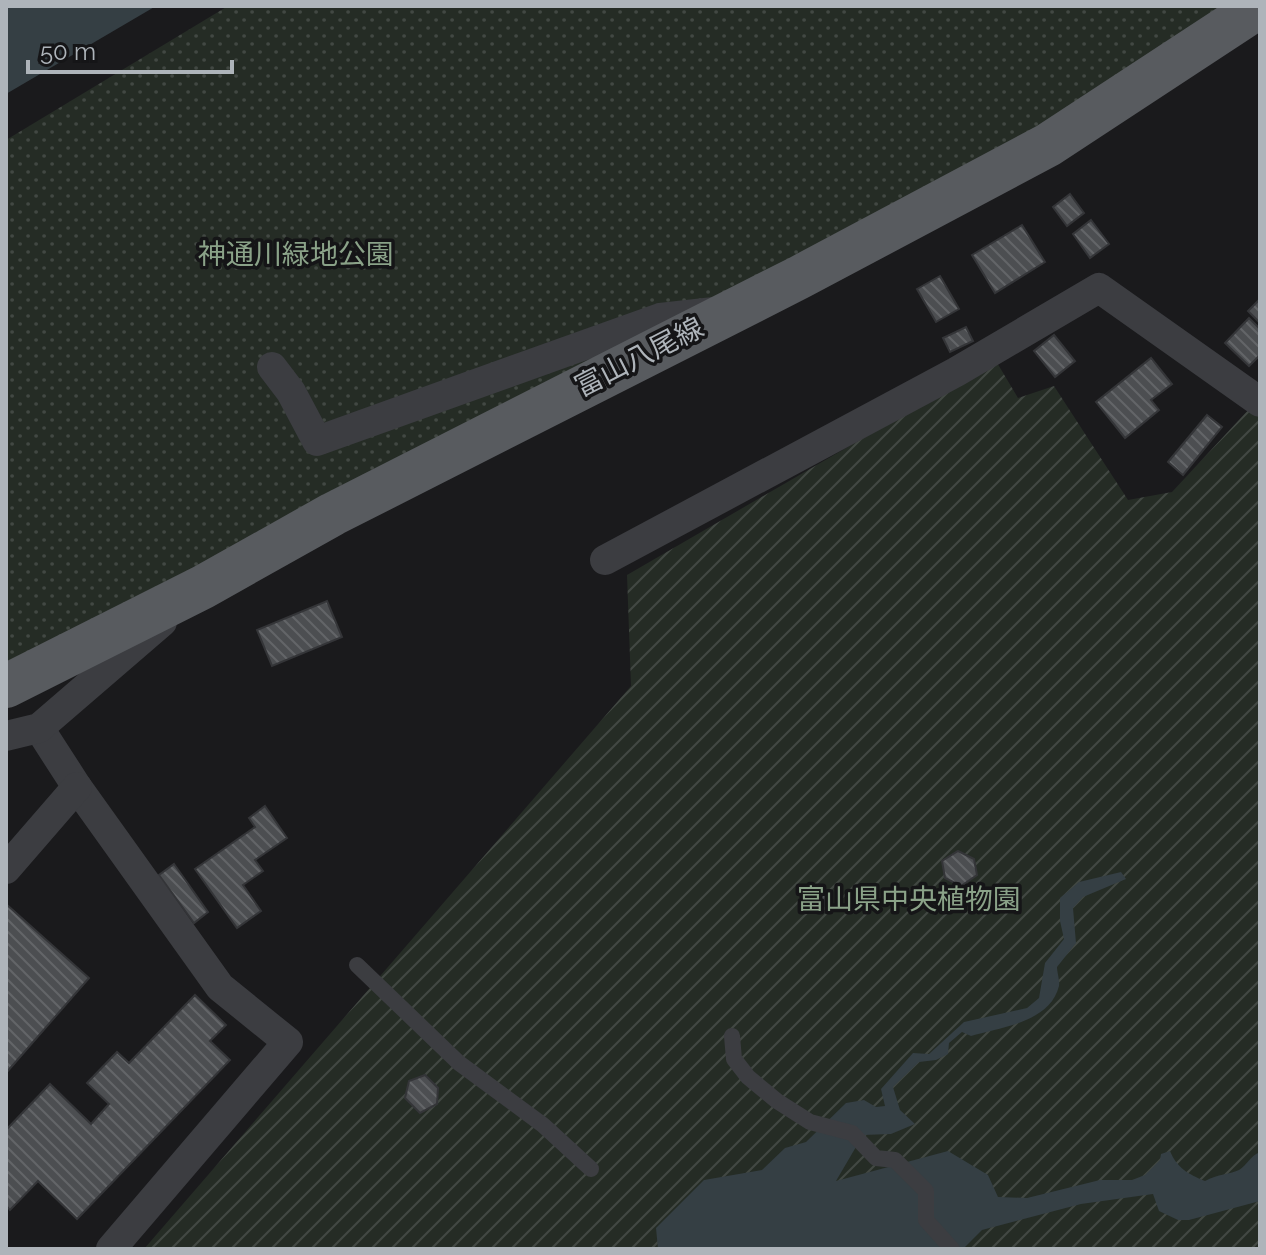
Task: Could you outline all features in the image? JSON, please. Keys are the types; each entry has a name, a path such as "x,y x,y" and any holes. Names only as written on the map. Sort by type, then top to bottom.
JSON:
{"main road":[{"name":"富山八尾線","path":"6,686 203,587 333,514 814,269 1048,145 1260,6"}],"street":[{"path":"605,560 956,372 1099,288 1260,402"},
{"path":"272,367 291,392 317,441 660,318 731,310"},
{"path":"6,736 39,728 203,587"},
{"path":"39,728 77,787 220,987 288,1042 111,1249"},
{"path":"6,869 77,787"}],"lane":[{"path":"357,965 459,1063 543,1125 591,1169"},
{"path":"732,1036 734,1059 748,1077 777,1101 810,1122 852,1133 876,1158 895,1160 926,1191 926,1220 952,1249"}],"green space":[{"name":"神通川緑地公園","path":"228,6 1260,6 6,686 6,140"},
{"name":"富山県中央植物園","path":"996,361 1018,398 1054,386 1128,500 1172,492 1251,407 1260,413 1260,1249 144,1249 631,686 627,575"}],"shaded area":[{"path":"6,6 156,6 6,94"},
{"path":"1121,872 1126,879 1083,897 1073,908 1076,943 1057,967 1059,986 1046,1008 1009,1026 971,1036 962,1032 949,1043 948,1054 936,1060 919,1062 893,1087 900,1110 915,1124 891,1134 863,1135 836,1181 948,1151 988,1175 998,1197 1027,1198 1100,1180 1132,1180 1145,1175 1160,1160 1161,1154 1170,1151 1184,1170 1205,1181 1239,1170 1260,1152 1260,1201 1189,1220 1178,1220 1159,1211 1153,1194 1081,1204 982,1230 963,1249 658,1249 656,1228 704,1180 762,1170 785,1148 806,1142 846,1103 864,1100 876,1107 885,1106 881,1089 913,1053 929,1054 964,1022 1027,1008 1039,998 1045,963 1064,939 1060,898 1079,882"}],"building":[{"path":"1070,194 1084,213 1067,226 1053,207"},
{"path":"1091,220 1109,244 1090,258 1073,234"},
{"path":"1022,225 1045,262 995,293 972,255"},
{"path":"940,276 959,309 936,322 917,289"},
{"path":"1260,299 1260,323 1248,311"},
{"path":"1249,318 1260,329 1260,355 1249,366 1225,343"},
{"path":"966,327 973,341 950,352 943,338"},
{"path":"1054,335 1075,361 1055,377 1034,351"},
{"path":"1151,358 1172,384 1151,400 1159,410 1125,438 1096,402"},
{"path":"1207,415 1222,427 1183,475 1168,462"},
{"path":"327,601 342,637 272,666 257,630"},
{"path":"265,806 287,838 255,860 263,871 243,885 261,911 237,928 195,869 255,827 249,818"},
{"path":"958,851 974,859 977,875 961,886 945,878 942,861"},
{"path":"174,864 208,912 194,923 159,875"},
{"path":"811,889 831,892 830,912 808,909"},
{"path":"6,904 89,978 6,1073"},
{"path":"195,995 226,1025 210,1041 230,1060 77,1219 38,1181 10,1210 6,1205 6,1130 50,1084 91,1124 109,1104 87,1083 117,1052 129,1063"},
{"path":"425,1075 438,1088 437,1104 420,1113 405,1098 409,1081"}]}
